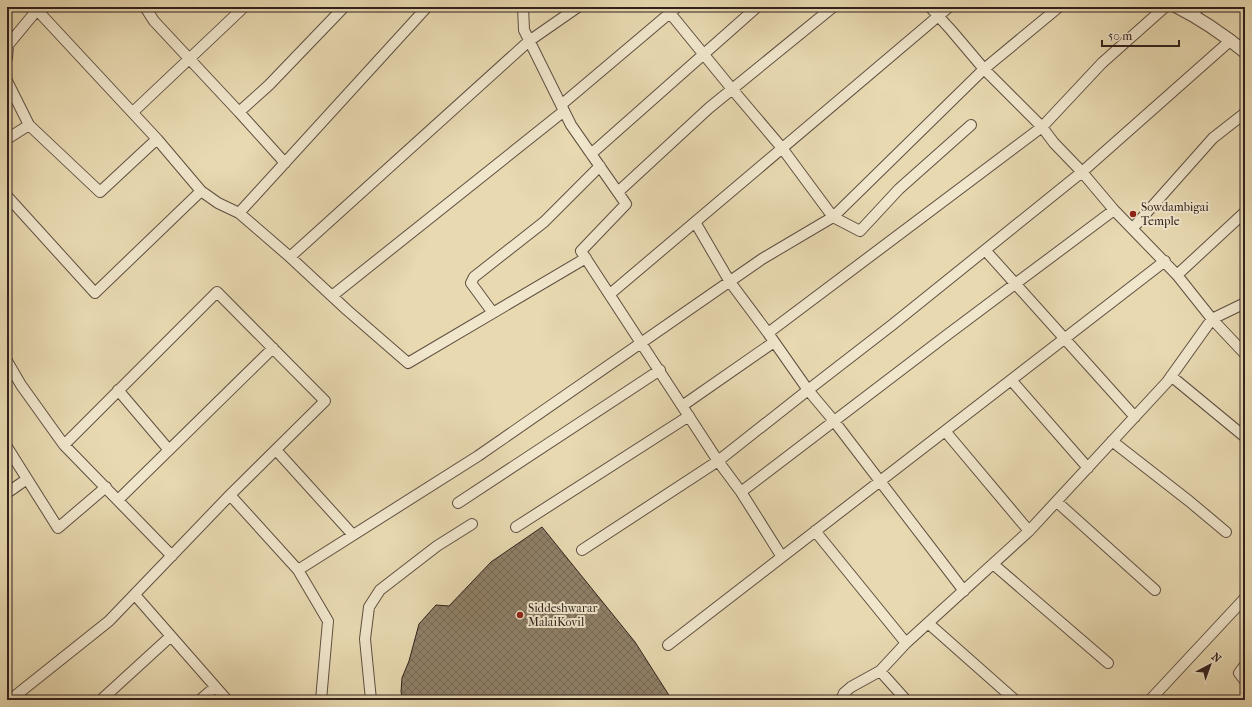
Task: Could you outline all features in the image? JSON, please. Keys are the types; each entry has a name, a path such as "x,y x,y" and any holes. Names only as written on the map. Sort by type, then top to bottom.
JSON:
{"street":[{"path":"145,7 154,21 285,163"},
{"path":"133,112 244,7"},
{"path":"239,112 269,85 344,7"},
{"path":"239,213 427,7"},
{"path":"524,7 524,30 571,125 626,204 581,251 718,461 741,492 782,557"},
{"path":"290,257 529,41 578,7"},
{"path":"591,154 757,7"},
{"path":"618,192 709,108 833,7"},
{"path":"930,7 984,69 1042,127 1054,143 1082,172 1114,210 1165,261 1212,320 1245,354"},
{"path":"610,294 949,7"},
{"path":"298,570 478,456 762,259 833,217 984,69 1059,7"},
{"path":"768,333 1042,127 1102,64 1165,7"},
{"path":"1177,7 1196,11 1245,52"},
{"path":"7,58 9,41 39,8 157,139 201,191 218,203 239,213 408,363 586,258"},
{"path":"332,296 563,108 671,9 704,54 782,148 833,217 860,231 899,189 971,125"},
{"path":"582,550 718,461 892,325 1082,172 1231,40"},
{"path":"7,82 29,125 100,192 157,139"},
{"path":"1133,228 1213,138 1245,113"},
{"path":"7,138 29,125"},
{"path":"493,313 471,283 474,277 544,222 600,166"},
{"path":"7,196 95,293 201,191"},
{"path":"741,492 1114,210"},
{"path":"1177,275 1245,212"},
{"path":"695,222 730,282 808,390 834,421 964,591"},
{"path":"985,250 1066,338 1135,417"},
{"path":"668,645 1165,261"},
{"path":"10,700 109,621 230,495 326,401 217,292 64,444"},
{"path":"841,700 844,693 851,687 880,671 906,643 1029,531 1171,376 1212,320 1245,302"},
{"path":"682,406 774,342"},
{"path":"118,500 273,348"},
{"path":"7,361 21,385 64,444 172,556"},
{"path":"458,503 660,370"},
{"path":"1171,376 1245,437"},
{"path":"1011,380 1088,468"},
{"path":"118,390 169,450"},
{"path":"516,527 689,416"},
{"path":"945,431 1029,531"},
{"path":"1112,441 1226,532"},
{"path":"7,447 58,528 106,487"},
{"path":"276,450 353,535"},
{"path":"7,493 27,479"},
{"path":"230,495 298,570 328,621 321,700"},
{"path":"1057,502 1155,590"},
{"path":"371,700 365,639 369,608 380,590 437,546 472,524"},
{"path":"815,531 906,643"},
{"path":"993,564 1108,663"},
{"path":"135,595 227,700"},
{"path":"1150,700 1244,603"},
{"path":"928,624 1015,700"},
{"path":"101,700 171,636"},
{"path":"1245,665 1239,673 1245,681"},
{"path":"880,671 906,700"},
{"path":"200,700 215,687"}],"building":[{"name":"Siddeshwarar MalaiKovil","path":"542,527 635,642 672,700 403,700 401,692 402,678 409,661 419,624 436,605 449,606 491,562"}],"place":[{"name":"Sowdambigai Temple","path":"1133,214"},
{"name":"Siddeshwarar MalaiKovil","path":"520,615"}]}
